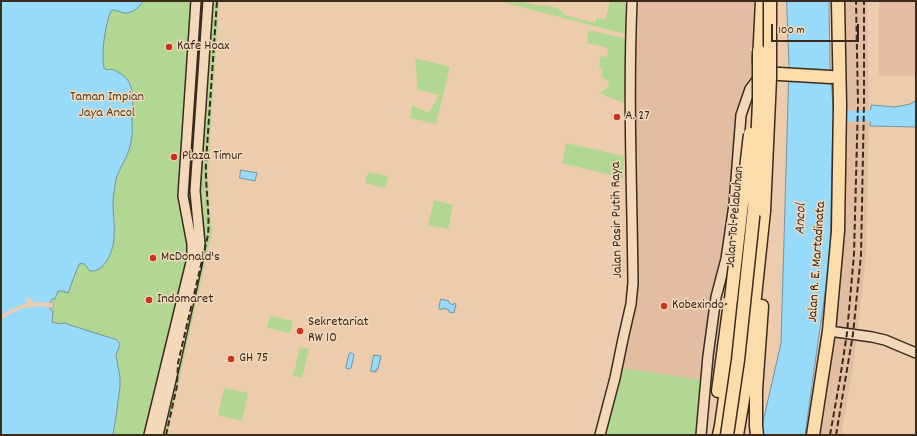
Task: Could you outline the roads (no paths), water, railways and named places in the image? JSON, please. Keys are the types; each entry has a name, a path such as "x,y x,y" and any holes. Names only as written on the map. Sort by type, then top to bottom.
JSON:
{"highway":[{"name":"Jalan Tol Pelabuhan","path":"727,435 738,360 754,209 761,65 759,1"},
{"path":"716,435 716,409 722,355 761,65 762,1"},
{"name":"Jalan Tol Pelabuhan","path":"738,435 746,382 764,211 770,78 769,1"},
{"path":"719,435 734,337 744,246 758,88 769,1"},
{"name":"Jalan R. E. Martadinata","path":"813,435 828,331 838,231 840,105 838,1"},
{"name":"Jalan R. E. Martadinata","path":"838,62 831,78 839,90"},
{"path":"761,65 776,74 831,78"},
{"path":"758,435 756,426 756,390 762,301 759,261"}],"street":[{"path":"149,435 192,258 192,244 183,196 196,1"},
{"path":"158,435 199,255 200,244 195,191 208,1"},
{"name":"Jalan Pasir Putih Raya","path":"600,435 615,378 631,304 633,283 630,107 630,38 632,1"},
{"path":"701,435 708,356 716,297 726,259 734,205 741,115 750,89 761,65"},
{"path":"188,220 198,219"},
{"path":"828,331 885,340 916,353"}],"water":[{"path":"1,1 143,1 137,8 129,13 114,10 111,11 104,40 104,68 107,70 115,70 124,76 131,86 133,98 132,139 116,179 114,194 114,242 108,259 100,268 95,271 90,271 85,264 79,264 68,293 58,291 55,299 52,299 50,303 53,303 53,308 49,307 53,311 52,322 59,324 64,323 114,339 120,344 116,355 120,387 113,435 1,435"},
{"name":"Ancol","path":"787,1 829,1 830,64 833,108 830,257 805,435 760,435 781,343 789,67"},
{"path":"916,101 916,127 870,126 871,105 895,107 910,104"},
{"path":"241,170 257,173 255,181 240,178"},
{"path":"441,299 449,301 449,303 453,305 454,303 456,304 454,313 442,308 441,310 439,309"},
{"path":"352,353 354,355 351,368 347,369 346,367 349,354"},
{"path":"374,355 381,356 376,372 371,371"}],"waterway":[{"path":"831,116 916,116"}],"railway":[{"path":"166,435 177,386 178,363 208,235 206,162 217,1"},
{"path":"830,435 847,333 854,254 858,103 856,1"},
{"path":"836,435 853,334 861,255 864,103 864,1"}],"place":[{"name":"Kafe Hoax","path":"169,47"},
{"name":"A. 27","path":"617,117"},
{"name":"Plaza Timur","path":"174,157"},
{"name":"McDonald's","path":"153,258"},
{"name":"Indomaret","path":"149,300"},
{"name":"Kobexindo","path":"664,306"},
{"name":"Sekretariat RW 10","path":"300,331"},
{"name":"GH 75","path":"231,359"}],"park label":[{"name":"Taman Impian Jaya Ancol","path":"107,106"}]}
